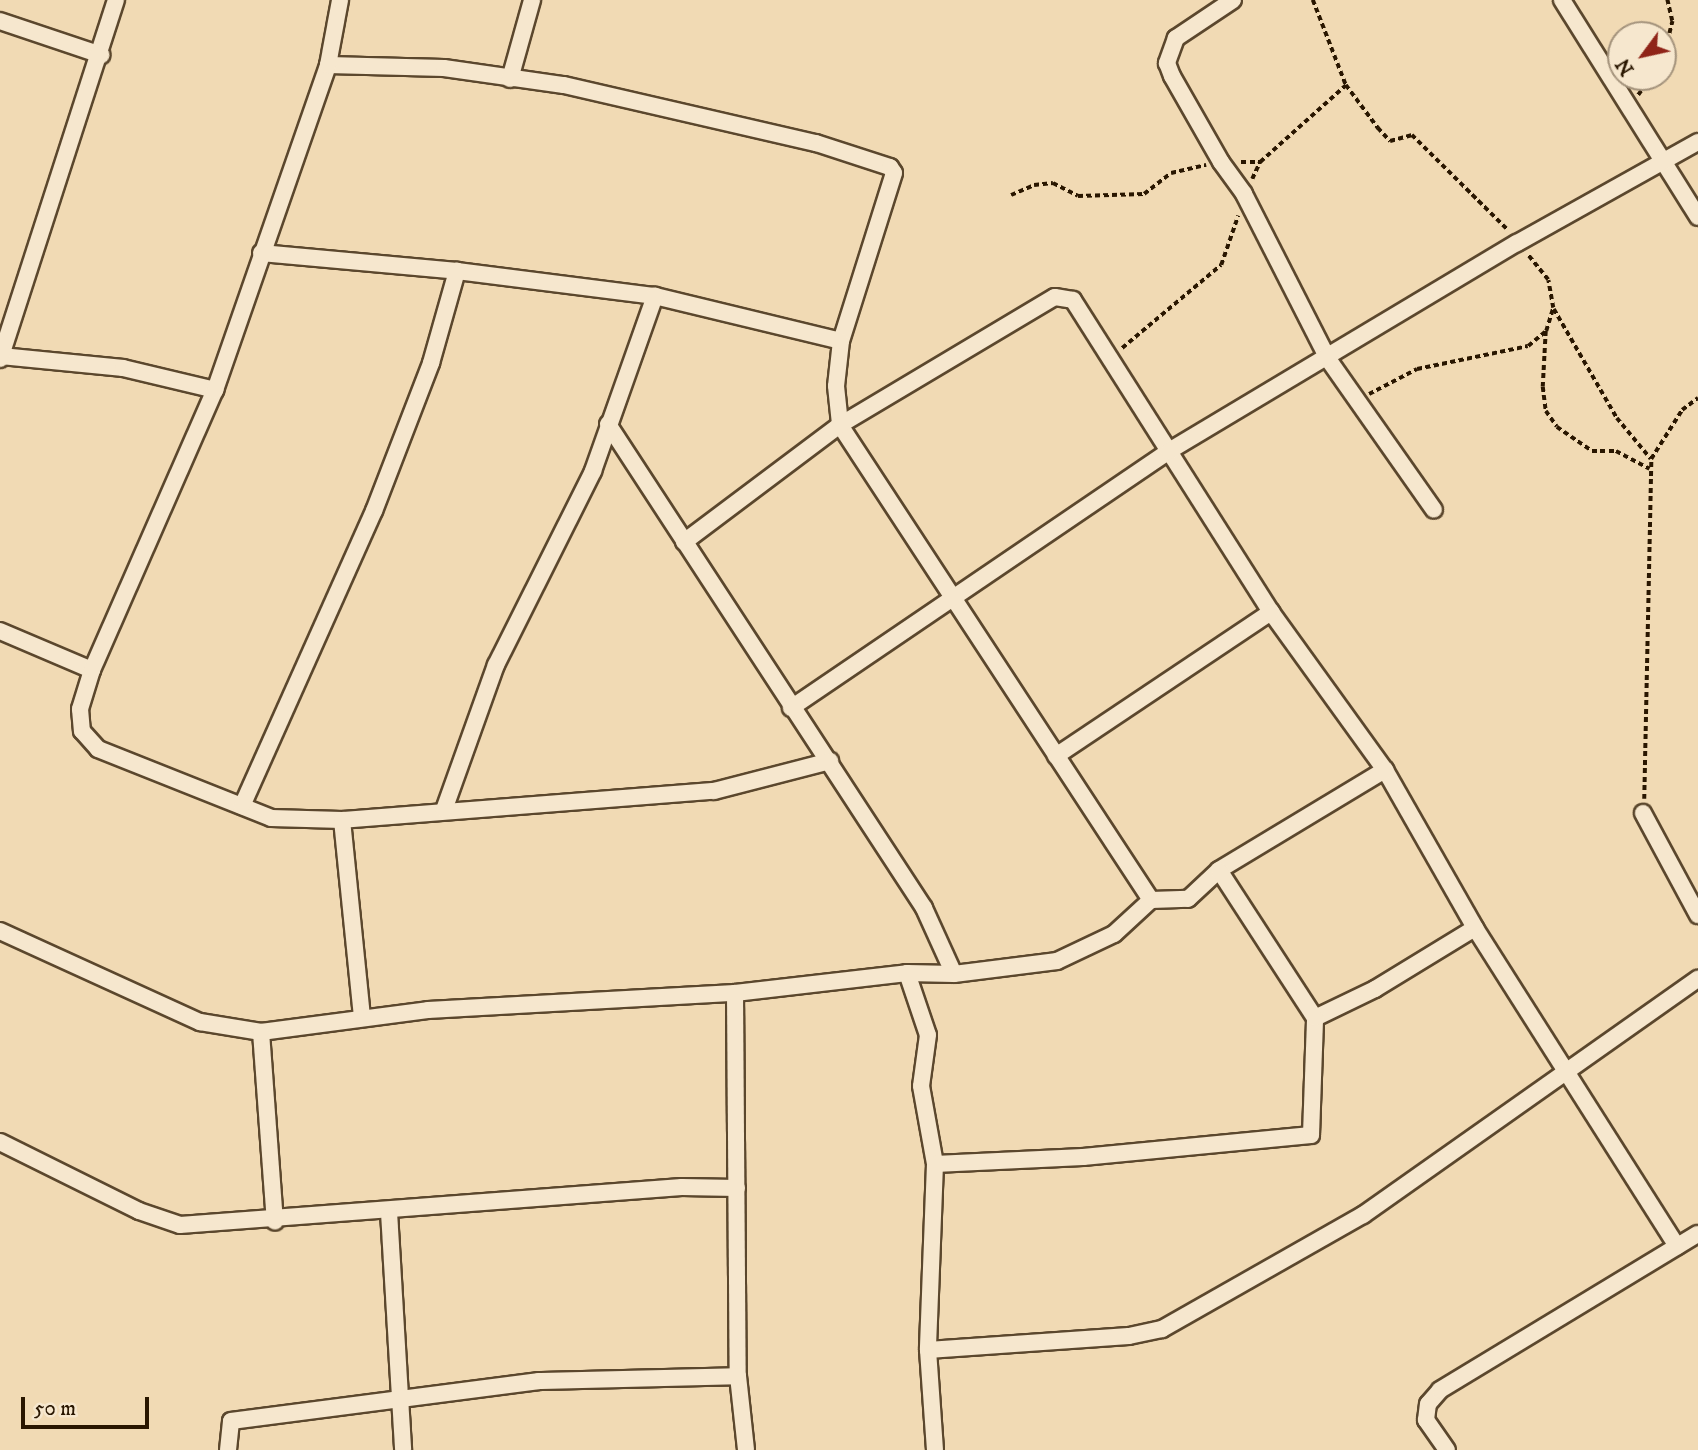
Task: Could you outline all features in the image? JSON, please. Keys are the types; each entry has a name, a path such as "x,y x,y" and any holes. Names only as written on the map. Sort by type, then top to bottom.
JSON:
{"street":[{"path":"116,0 101,55 1,358 122,368 215,390"},
{"path":"340,0 328,65 215,390 92,670 80,709 82,731 98,749 271,818 342,820 714,791 830,761"},
{"path":"510,79 532,0"},
{"path":"1233,0 1176,38 1167,63 1221,162 1244,194 1328,359 1434,510"},
{"path":"1562,0 1698,217"},
{"path":"0,20 101,55"},
{"path":"328,65 444,68 564,85 816,143 890,167 894,173 841,341 836,386 840,425 1151,900"},
{"path":"791,708 953,594 1169,451 1663,159 1698,142"},
{"path":"261,253 457,271 655,296 841,341"},
{"path":"243,806 374,511 431,363 457,271"},
{"path":"444,810 496,665 593,471 655,296"},
{"path":"684,542 840,425 1055,296 1067,296 1080,306 1271,612 1385,770 1475,928 1677,1246"},
{"path":"608,424 924,908 954,974"},
{"path":"1056,756 1271,612"},
{"path":"0,631 92,670"},
{"path":"0,931 200,1022 261,1031 428,1010 735,993 907,973 954,974 1058,961 1114,934 1151,900 1188,899 1219,870 1385,770"},
{"path":"1643,813 1698,915"},
{"path":"342,820 362,1018"},
{"path":"935,1164 1083,1157 1311,1135 1315,1018 1219,870"},
{"path":"1315,1018 1376,989 1475,928"},
{"path":"907,973 928,1035 921,1086 935,1164 928,1350 935,1450"},
{"path":"928,1350 1129,1336 1162,1329 1363,1215 1566,1069 1698,979"},
{"path":"735,993 737,1376 746,1450"},
{"path":"261,1031 275,1221"},
{"path":"0,1142 139,1211 180,1225 275,1221 682,1187 737,1188"},
{"path":"389,1212 403,1450"},
{"path":"1447,1450 1426,1420 1428,1404 1440,1390 1698,1234"},
{"path":"228,1450 232,1421 539,1381 737,1376"}],"path":[{"path":"1111,357 1221,265 1244,194 1260,162 1346,85 1312,0"},
{"path":"1667,0 1672,21"},
{"path":"1012,195 1034,185 1053,183 1078,196 1144,194 1171,173 1221,162 1260,162"},
{"path":"1553,308 1617,418 1651,460"},
{"path":"1546,331 1543,387 1546,411 1557,427 1592,452 1616,451 1651,470"},
{"path":"1643,813 1651,460 1682,410 1698,398"}]}
